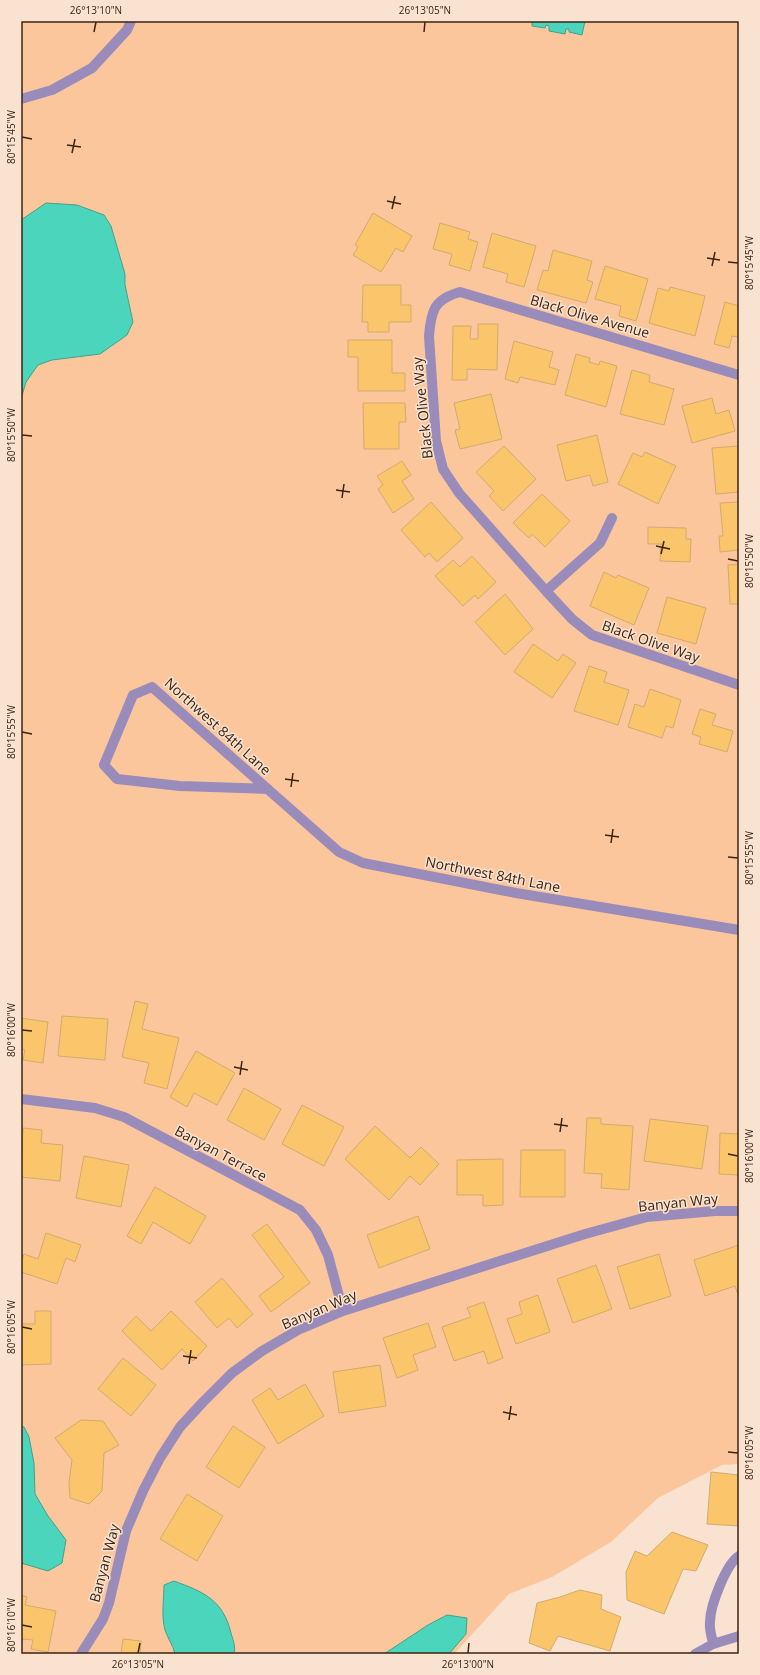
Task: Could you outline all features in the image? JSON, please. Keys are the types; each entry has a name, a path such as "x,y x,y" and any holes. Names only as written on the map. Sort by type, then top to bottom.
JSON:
{"street":[{"path":"21,99 52,90 92,68 127,30 131,21"},
{"name":"Black Olive Avenue","path":"436,304 447,296 460,292 739,375"},
{"name":"Black Olive Way","path":"436,304 430,319 429,336 436,441 443,469 459,493 572,619 592,635 739,685"},
{"path":"546,591 600,543 612,518"},
{"name":"Northwest 84th Lane","path":"268,789 180,786 116,780 104,764 133,694 152,686 339,852 363,863 523,894 739,930"},
{"name":"Banyan Terrace","path":"21,1099 95,1108 124,1117 300,1210 316,1230 328,1255 343,1311"},
{"name":"Banyan Way","path":"81,1654 100,1625 109,1603 126,1531 142,1491 160,1458 180,1427 232,1373 262,1352 298,1330 343,1311 585,1234 647,1217 715,1211 739,1211"},
{"path":"712,1644 709,1622 712,1609 728,1568 734,1559 739,1556"},
{"path":"695,1654 712,1644 739,1636"}],"shaded area":[{"path":"21,21 739,21 739,1464 722,1465 658,1498 611,1542 552,1577 509,1594 454,1654 21,1654"}],"water":[{"path":"532,21 585,21 582,35 569,32 569,29 566,29 565,34 549,31 549,26 546,25 545,28 532,26"},
{"path":"46,203 77,205 104,215 111,226 125,274 125,285 133,322 127,335 100,354 52,360 38,365 26,382 21,399 21,220"},
{"path":"21,1426 24,1427 29,1437 34,1463 35,1494 48,1516 66,1540 62,1563 48,1571 21,1563"},
{"path":"174,1581 194,1589 211,1599 223,1612 234,1644 234,1654 175,1654 165,1630 163,1613 164,1585"},
{"path":"447,1615 467,1618 466,1634 449,1654 384,1654 428,1625"}],"building":[{"path":"373,213 412,236 403,252 396,248 381,272 353,255 358,247 355,245"},
{"path":"440,223 470,232 468,239 478,242 470,271 449,265 452,254 433,249"},
{"path":"492,233 536,246 524,287 506,282 508,274 483,267"},
{"path":"553,250 592,261 587,280 593,282 586,303 537,290 543,270 548,271"},
{"path":"605,266 648,279 636,321 619,316 621,306 595,299"},
{"path":"363,285 401,285 401,305 411,305 411,322 389,322 389,332 368,332 368,322 362,322"},
{"path":"670,287 705,296 695,336 649,323 658,288 669,291"},
{"path":"725,302 739,306 739,337 732,336 729,348 714,344"},
{"path":"478,324 498,324 497,370 467,369 467,380 452,380 453,326 471,326 470,339 478,339"},
{"path":"348,340 392,340 392,373 405,373 405,391 358,391 358,357 348,357"},
{"path":"514,341 553,352 549,367 559,370 555,385 520,377 518,383 505,379"},
{"path":"576,354 590,358 589,362 599,365 600,361 617,366 606,407 565,395"},
{"path":"632,370 650,375 649,382 674,389 664,425 620,414"},
{"path":"491,394 502,439 460,449 455,430 460,429 454,403"},
{"path":"712,398 716,414 729,410 735,431 692,443 682,406"},
{"path":"363,403 405,403 406,422 399,422 399,449 364,449"},
{"path":"597,435 608,482 593,486 590,475 566,481 557,445"},
{"path":"504,446 536,479 503,511 489,496 494,491 476,472"},
{"path":"739,446 739,492 716,494 712,448"},
{"path":"645,452 676,466 658,504 618,484 633,453 642,457"},
{"path":"402,461 411,475 402,481 414,499 393,513 378,489 383,485 377,476"},
{"path":"542,494 570,521 545,547 532,534 529,538 513,523"},
{"path":"431,502 463,538 437,562 429,553 425,557 401,530"},
{"path":"739,502 739,550 720,552 719,536 723,536 720,503"},
{"path":"648,527 686,528 686,539 691,539 690,562 660,561 661,544 648,544"},
{"path":"472,556 496,582 478,599 475,595 463,606 435,576 453,560 460,567"},
{"path":"739,564 739,604 730,604 728,565"},
{"path":"604,572 616,578 618,575 649,588 634,625 590,606"},
{"path":"505,594 533,629 505,655 475,622"},
{"path":"667,597 706,608 696,644 657,633"},
{"path":"533,644 558,661 563,654 576,663 552,698 514,672"},
{"path":"589,666 607,672 604,682 629,690 618,725 574,711"},
{"path":"650,689 681,700 673,728 666,726 662,738 628,727 635,704 644,707"},
{"path":"700,709 716,714 712,725 733,731 727,752 699,744 701,737 692,734"},
{"path":"135,1001 148,1004 142,1029 179,1038 167,1089 144,1083 149,1063 122,1057"},
{"path":"62,1016 108,1019 105,1060 58,1056"},
{"path":"21,1018 48,1022 43,1063 23,1060 25,1050 21,1049"},
{"path":"196,1051 235,1073 217,1105 194,1093 187,1107 170,1097"},
{"path":"244,1088 281,1109 264,1140 227,1120"},
{"path":"302,1105 344,1127 324,1166 282,1144"},
{"path":"587,1118 601,1118 601,1124 633,1126 629,1190 601,1188 602,1174 584,1173"},
{"path":"650,1119 708,1126 702,1169 644,1161"},
{"path":"375,1126 410,1158 421,1147 439,1164 420,1185 410,1176 389,1200 345,1159"},
{"path":"23,1128 42,1130 41,1143 63,1145 60,1181 21,1177"},
{"path":"720,1133 739,1134 739,1175 719,1174"},
{"path":"521,1150 565,1150 565,1197 520,1197"},
{"path":"84,1156 129,1165 121,1207 76,1198"},
{"path":"503,1159 503,1205 483,1206 483,1195 457,1195 457,1160"},
{"path":"155,1187 206,1216 190,1244 153,1222 141,1244 127,1236"},
{"path":"418,1216 430,1249 379,1268 367,1235"},
{"path":"267,1224 310,1283 271,1312 259,1296 284,1277 252,1235"},
{"path":"46,1233 81,1245 75,1262 66,1258 57,1284 21,1272 21,1263 24,1254 38,1259"},
{"path":"739,1245 739,1298 735,1286 705,1296 694,1260"},
{"path":"659,1254 671,1296 630,1309 617,1267"},
{"path":"596,1265 612,1309 573,1323 557,1279"},
{"path":"222,1278 253,1314 237,1328 229,1318 217,1328 195,1302"},
{"path":"538,1295 550,1332 516,1344 507,1319 522,1314 519,1302"},
{"path":"484,1302 503,1358 488,1364 484,1351 454,1361 442,1327 471,1317 467,1308"},
{"path":"35,1311 51,1311 51,1364 21,1365 21,1324 35,1324"},
{"path":"171,1311 207,1346 193,1361 182,1349 162,1370 122,1331 136,1316 151,1331"},
{"path":"428,1323 436,1347 413,1355 418,1370 397,1378 383,1338"},
{"path":"123,1358 156,1385 131,1416 98,1389"},
{"path":"380,1365 386,1406 339,1413 333,1372"},
{"path":"305,1384 324,1416 278,1444 252,1400 270,1388 278,1400"},
{"path":"81,1420 103,1421 119,1445 104,1453 102,1491 89,1504 70,1498 69,1482 72,1460 55,1438"},
{"path":"233,1426 265,1447 239,1488 206,1467"},
{"path":"711,1472 739,1475 739,1526 707,1524"},
{"path":"187,1494 223,1516 197,1561 160,1539"},
{"path":"672,1532 708,1545 696,1571 683,1569 664,1614 627,1600 626,1572 635,1551 647,1556"},
{"path":"580,1590 602,1595 601,1609 621,1617 610,1651 558,1636 550,1651 529,1643 537,1603"},
{"path":"21,1595 27,1597 25,1605 56,1611 48,1652 31,1649 33,1640 23,1639 21,1646"},
{"path":"123,1639 141,1641 140,1654 121,1654"}]}
